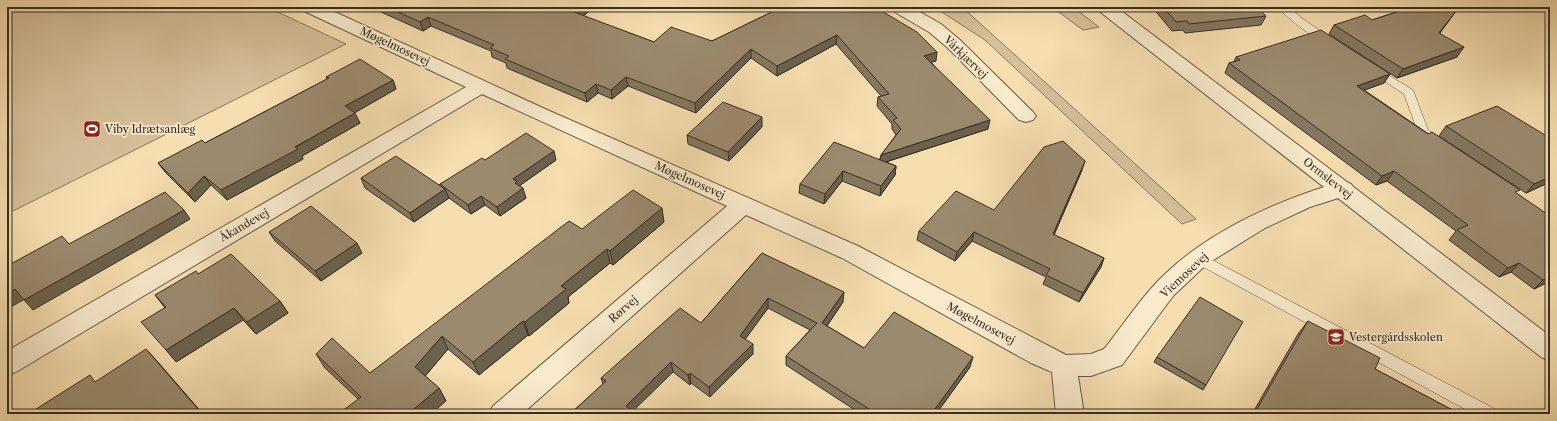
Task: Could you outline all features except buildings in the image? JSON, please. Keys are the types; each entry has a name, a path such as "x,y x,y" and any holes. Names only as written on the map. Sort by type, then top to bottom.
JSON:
{"street":[{"name":"Møgelmosevej","path":"310,7 850,252 1034,352 1064,366"},
{"name":"Vårkjærvej","path":"899,7 936,28 1026,116"},
{"name":"Ormslevvej","path":"1105,7 1550,350"},
{"name":"Åkandevej","path":"7,364 482,86"},
{"name":"Viemosevej","path":"1064,366 1091,365 1112,357 1165,289 1199,258 1256,222 1302,202 1343,190"},
{"name":"Rørvej","path":"503,414 744,204"},
{"path":"1064,366 1070,414"}],"lane":[{"path":"1283,7 1299,21 1337,46"},
{"path":"1363,62 1409,92 1422,132 1443,146"},
{"path":"1199,258 1489,414"}],"shaded area":[{"name":"Viby Idrætsanlæg","path":"7,7 267,7 346,44 7,214"},
{"path":"934,7 962,7 1196,219 1182,224 985,40"},
{"path":"1052,7 1073,7 1099,27 1083,30"}],"place":[{"name":"Viby Idrætsanlæg","path":"92,129"},
{"name":"Vestergårdsskolen","path":"1336,337"}]}
